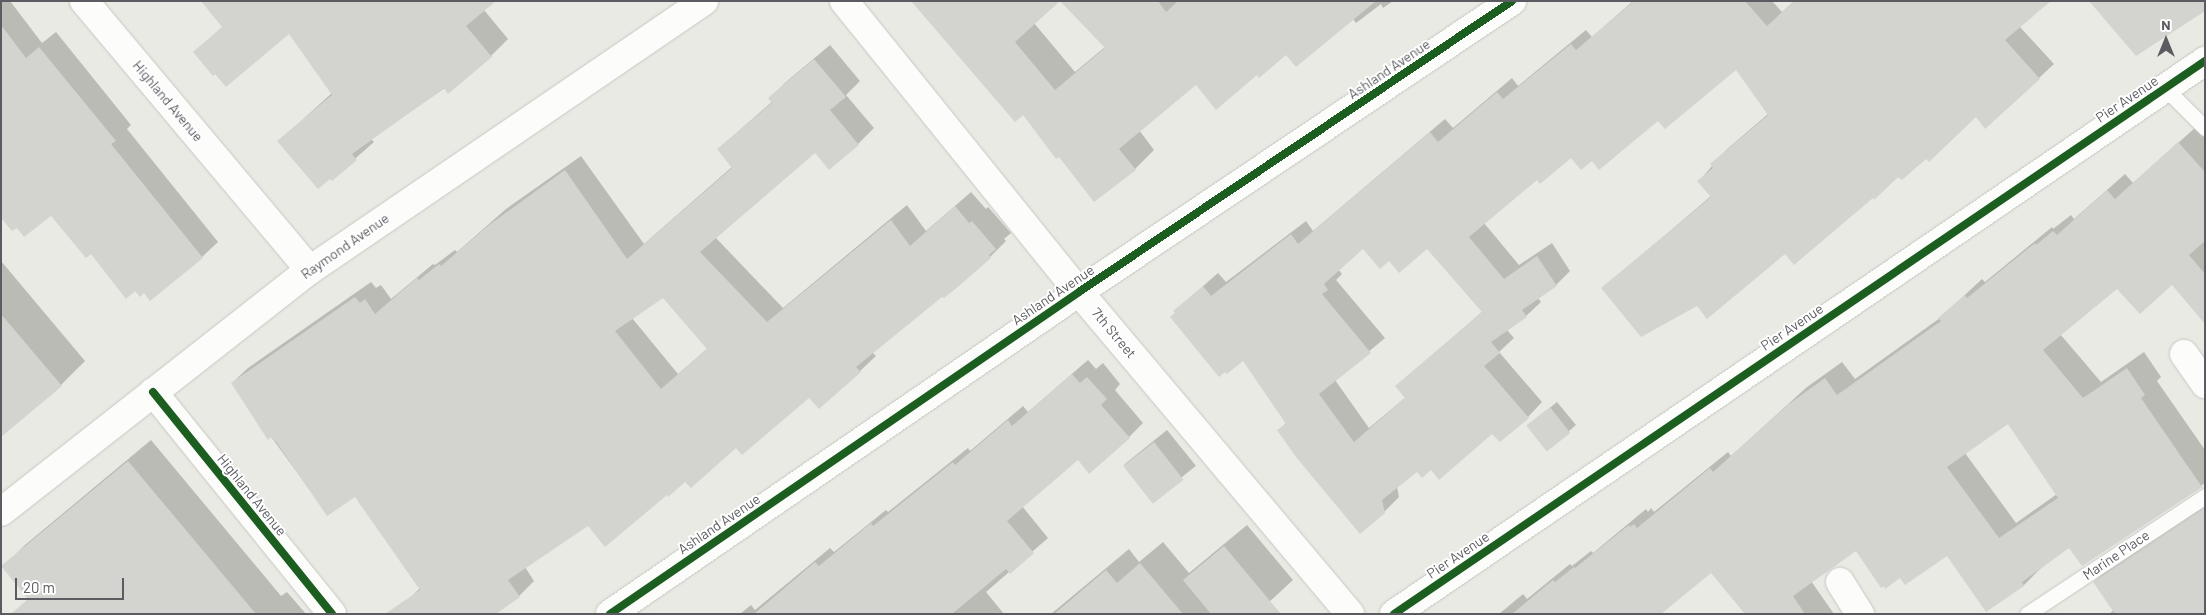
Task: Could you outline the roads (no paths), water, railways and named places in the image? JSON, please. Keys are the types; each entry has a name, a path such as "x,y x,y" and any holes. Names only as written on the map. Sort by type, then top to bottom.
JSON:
{"street":[{"name":"Highland Avenue","path":"84,1 310,270"},
{"name":"Raymond Avenue","path":"1,512 310,270 704,1"},
{"name":"7th Street","path":"844,1 1080,292 1350,614"},
{"name":"Ashland Avenue","path":"610,614 1080,292 1512,1"},
{"name":"Pier Avenue","path":"1394,614 2205,61"},
{"path":"2184,354 2205,384"},
{"name":"Highland Avenue","path":"153,392 332,614"},
{"path":"1840,582 1860,614"}],"lane":[{"path":"2165,88 2205,128"},
{"name":"Marine Place","path":"2027,614 2205,496"}]}
